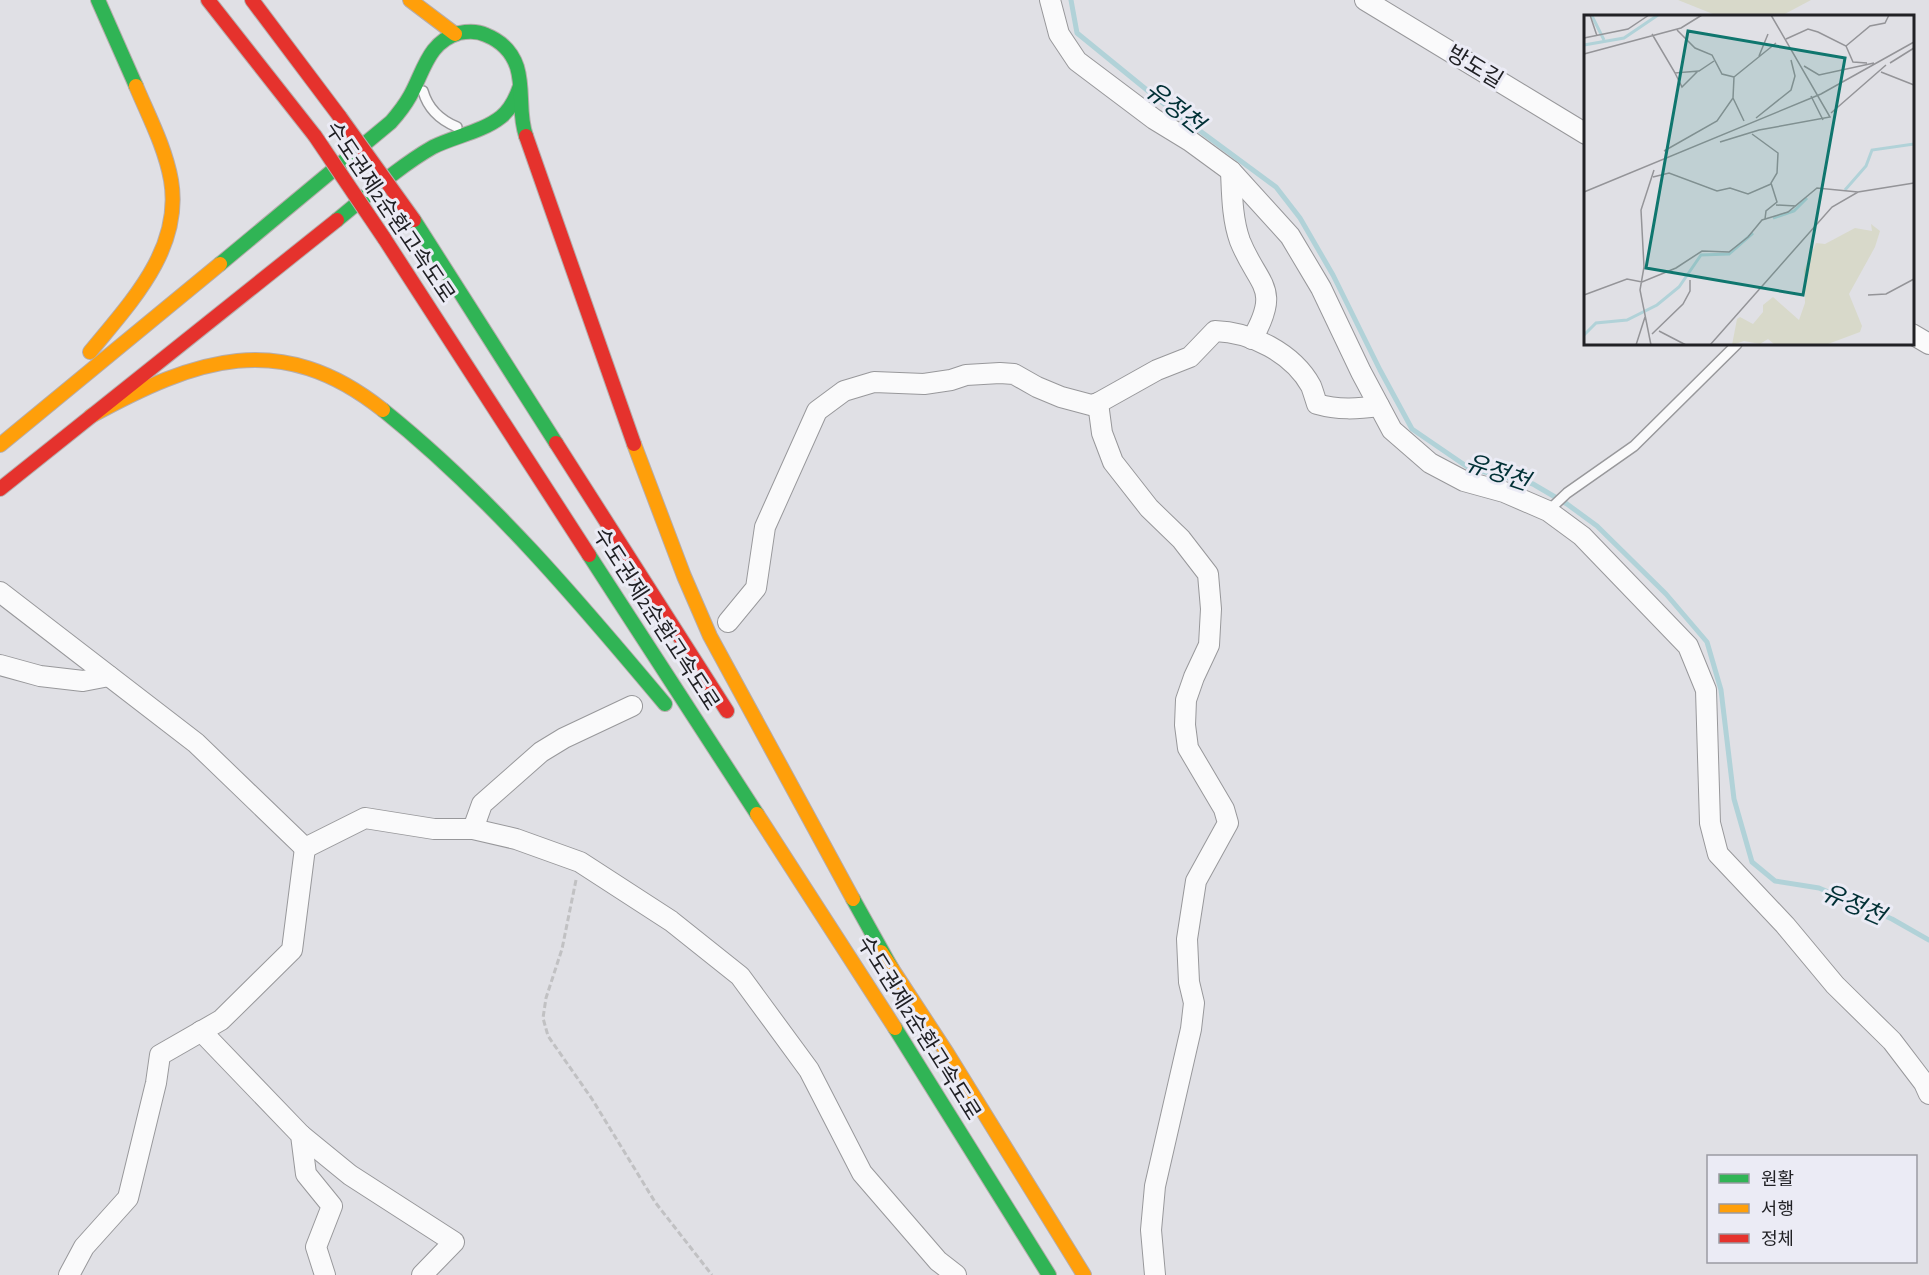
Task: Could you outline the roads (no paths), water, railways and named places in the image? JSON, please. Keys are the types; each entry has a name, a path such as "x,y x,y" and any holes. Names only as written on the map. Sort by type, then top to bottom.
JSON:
{"highway":[{"path":"45,408 145,280 166,242 171,224 173,206 171,178 163,146 98,0"},
{"name":"수도권제2순환고속도로","path":"208,0 315,136 384,238 874,995 1050,1275"},
{"name":"수도권제2순환고속도로","path":"252,0 414,220 733,719"},
{"path":"410,0 455,34"},
{"path":"0,445 391,122 405,106 430,53 441,41 455,34 471,31 487,34 501,42 512,54 518,69 523,127 646,477 684,576 710,636 742,697 892,969"},
{"path":"0,489 411,161 433,147 492,125 506,115 515,102 520,86"},
{"path":"91,416 176,374 238,359 262,359 293,364 326,375 354,389 454,470 576,597 674,716"},
{"path":"702,754 874,995"},
{"name":"수도권제2순환고속도로","path":"777,789 947,1053 1084,1275"}],"street":[{"path":"1050,0 1059,34 1077,61 1231,171 1290,236 1321,288 1392,430 1430,463 1464,481 1504,492 1548,511 1582,536 1688,646 1706,690 1710,824 1718,854 1785,924 1835,985 1893,1041 1924,1083 1929,1094"},
{"name":"방도길","path":"1365,0 1584,133"},
{"path":"1231,171 1233,211 1239,240 1263,282 1267,298 1262,321 1252,339"},
{"path":"728,622 756,588 765,527 817,411 844,391 874,382 924,384 966,375 1000,373 1014,374 1060,397 1091,405 1156,370 1190,357 1215,332 1227,332 1252,339 1274,349 1297,367 1311,387 1317,404 1331,408 1356,409 1379,406"},
{"path":"1914,335 1929,344"},
{"path":"1098,403 1102,434 1113,462 1149,508 1181,539 1208,574 1211,609 1209,645 1186,700 1185,725 1188,748 1224,809 1228,823 1196,881 1187,939 1189,982 1194,1003 1191,1029 1155,1186 1151,1230 1155,1275"},
{"path":"0,592 196,743 305,848"},
{"path":"0,665 40,676 83,681 109,676"},
{"path":"472,829 482,804 541,752 564,738 632,706"},
{"path":"305,848 365,818 434,829 472,829 516,839 580,862 671,921 740,976 809,1070 862,1173 938,1261 956,1275"},
{"path":"69,1275 84,1247 128,1198 156,1083 160,1055 221,1020 292,950 305,848"},
{"path":"201,1031 301,1135 350,1175 454,1242 422,1275"},
{"path":"301,1135 306,1174 332,1206 316,1247 325,1275"}],"lane":[{"path":"423,68 422,83 425,99 434,112 446,123 460,129 477,129"},
{"path":"1548,511 1567,493 1634,446 1736,345"}],"waterway":[{"name":"유정천","path":"1071,0 1077,33 1169,108 1276,187 1300,218 1333,275 1412,429 1469,468 1533,484 1567,504 1597,526 1666,594 1707,642 1721,690 1734,799 1752,862 1775,881 1819,888 1892,919 1929,940"}]}
